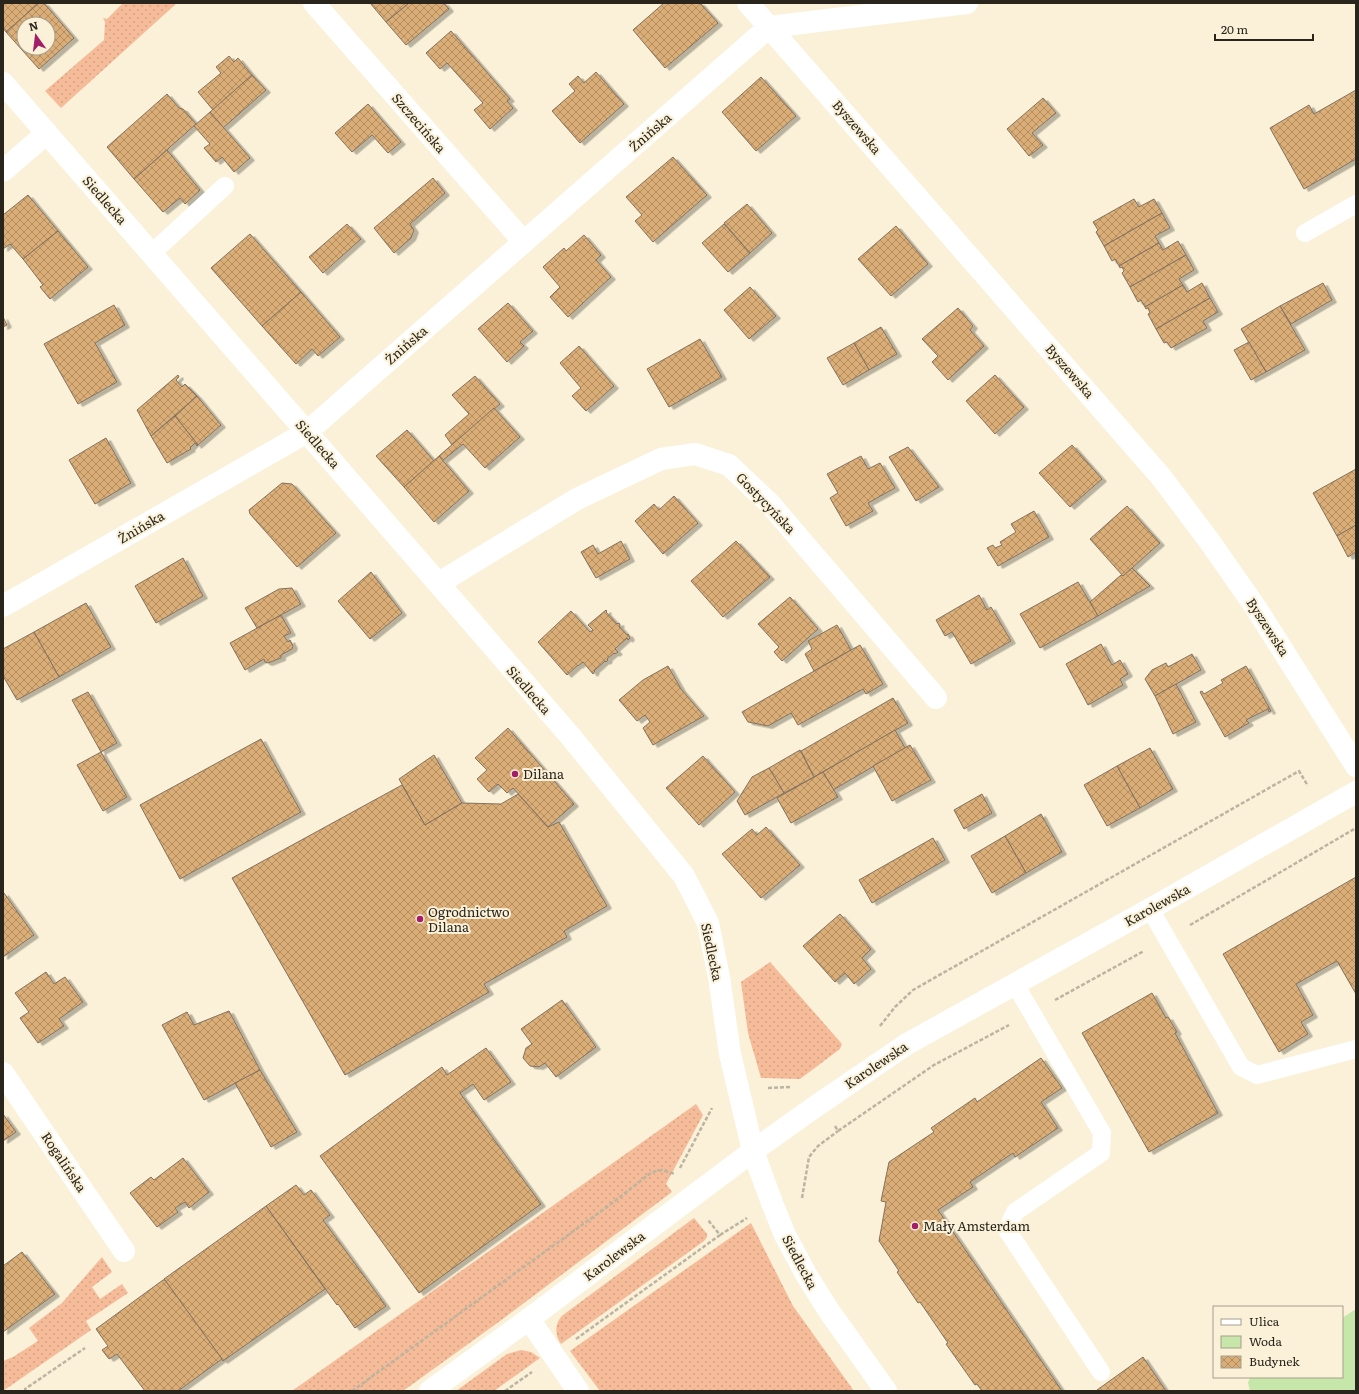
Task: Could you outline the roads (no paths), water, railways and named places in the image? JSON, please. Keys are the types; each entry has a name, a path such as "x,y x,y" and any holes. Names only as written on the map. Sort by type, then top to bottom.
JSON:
{"street":[{"name":"Szczecińska","path":"314,3 524,242"},
{"name":"Byszewska","path":"748,3 1162,478 1210,542 1256,608 1356,766"},
{"path":"769,27 967,3"},
{"name":"Żnińska","path":"3,606 307,432 769,27"},
{"name":"Siedlecka","path":"3,83 439,583 571,737 684,876 708,923 719,977 730,1054 753,1151 785,1235 828,1311 886,1391"},
{"path":"3,171 47,133"},
{"name":"Gostycyńska","path":"439,583 577,499 660,459 695,454 728,465 770,504 936,698"},
{"name":"Karolewska","path":"430,1391 529,1319 753,1151 908,1044 1356,792"},
{"name":"Rogalińska","path":"3,1073 124,1250"},
{"path":"529,1319 578,1391"}],"lane":[{"path":"151,254 225,186"},
{"path":"1305,233 1356,204"},
{"path":"1150,909 1241,1067 1257,1074 1356,1049"},
{"path":"1015,984 1102,1133 1100,1153 1015,1212 1008,1230 1101,1372"}],"water":[{"path":"1356,1309 1356,1391 1250,1391 1248,1383 1250,1378 1343,1378 1343,1317"}],"place":[{"name":"Dilana","path":"515,774"},
{"name":"Ogrodnictwo Dilana","path":"420,919"},
{"name":"Mały Amsterdam","path":"915,1226"}]}
